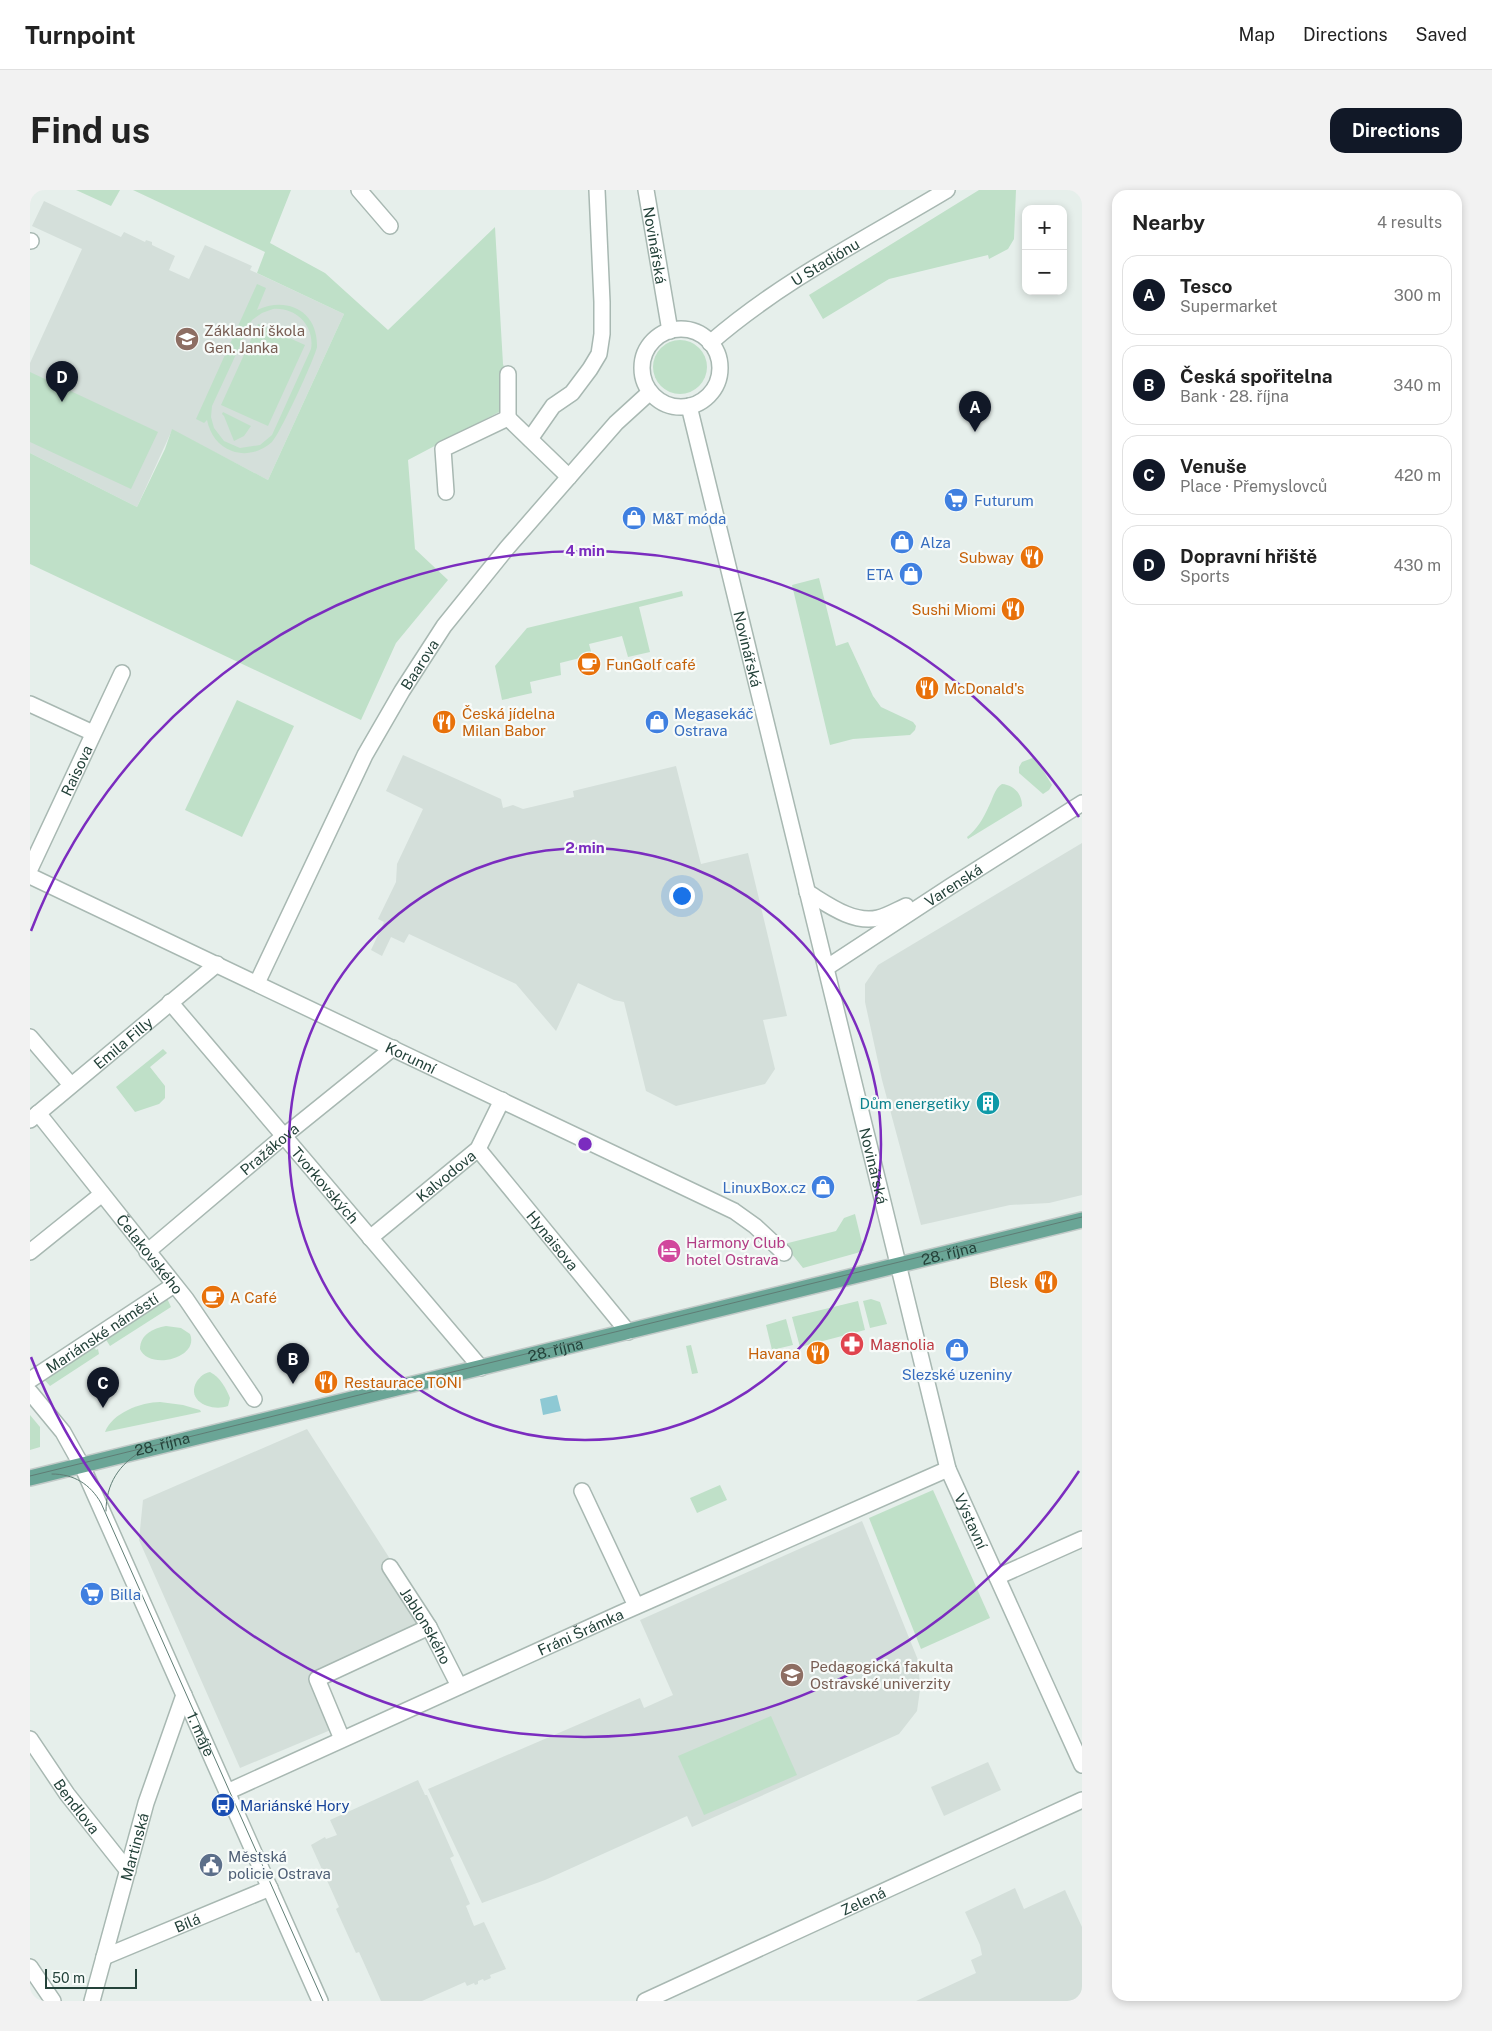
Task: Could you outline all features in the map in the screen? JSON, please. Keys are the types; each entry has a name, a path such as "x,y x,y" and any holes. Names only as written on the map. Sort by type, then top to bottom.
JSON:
{"main road":[{"name":"28. října","path":"30,1478 1082,1220"}],"street":[{"path":"359,190 390,226"},
{"path":"530,439 553,406 572,393 599,354 602,334 602,302 597,190"},
{"name":"Novinářská","path":"646,190 670,331"},
{"name":"U Stadiónu","path":"710,343 737,320 795,280 947,190"},
{"path":"684,330 693,331 710,343 719,363 719,373 716,383 707,397 689,406 670,406 650,392 643,377 642,366 648,346 655,339 670,331 684,330"},
{"path":"508,374 508,418 569,477"},
{"name":"Baarova","path":"257,983 365,755 402,691 444,626 507,548 616,423 650,392"},
{"name":"Novinářská","path":"689,406 900,1265"},
{"path":"446,492 443,448 508,418"},
{"name":"Raisova","path":"30,869 122,673"},
{"path":"30,704 93,733"},
{"name":"Varenská","path":"826,968 1082,803"},
{"name":"Korunní","path":"30,876 734,1211 755,1226 784,1253"},
{"path":"807,892 838,910 857,918 877,919 951,886"},
{"name":"Emila Filly","path":"34,1116 217,964"},
{"name":"Tvorkovských","path":"170,1002 481,1368"},
{"path":"30,1037 71,1085"},
{"name":"Pražákova","path":"147,1252 284,1136 393,1048"},
{"name":"Kalvodova","path":"370,1238 478,1149 502,1100"},
{"name":"Čelakovského","path":"34,1116 78,1164 174,1285 254,1399"},
{"name":"Hynaisova","path":"478,1149 628,1332"},
{"path":"30,1252 102,1194"},
{"name":"Výstavní","path":"900,1265 948,1469 1082,1765"},
{"name":"Mariánské náměstí","path":"30,1380 174,1285"},
{"name":"1. máje","path":"30,1392 63,1432 82,1466 320,2001"},
{"name":"Fráni Šrámka","path":"227,1792 636,1606 948,1469"},
{"path":"582,1491 636,1606"},
{"path":"997,1577 1082,1539"},
{"name":"Jablonského","path":"390,1567 429,1627 459,1686"},
{"path":"342,1739 317,1679 429,1627"},
{"name":"Martinská","path":"92,2001 146,1803 184,1695"},
{"name":"Bendlova","path":"30,1739 67,1794 128,1871"},
{"name":"Zelená","path":"645,2001 1082,1800"},
{"name":"Bílá","path":"104,1957 270,1888"},
{"path":"30,1967 53,2001"}],"shaded area":[{"name":"Základní škola Gen. Janka","path":"44,201 121,237 124,232 145,242 146,240 152,242 152,245 175,256 169,270 189,279 205,245 252,266 250,270 344,314 268,480 172,430 137,507 30,453 30,363 82,249 32,226"},
{"path":"403,755 501,799 503,808 513,805 523,809 574,797 573,791 676,766 701,864 748,853 787,1016 763,1020 775,1069 765,1084 676,1106 646,1091 624,1002 614,1000 578,983 556,1031 516,984 409,934 404,943 391,937 382,956 371,950 384,922 378,919 396,882 397,864 423,809 386,791"},
{"path":"1082,843 1082,1195 1049,1203 1010,1205 921,1225 882,1080 865,1002 865,984 878,965"},
{"path":"307,1429 429,1620 309,1675 333,1729 240,1768 139,1540 143,1500"},
{"name":"Pedagogická fakulta Ostravské univerzity","path":"862,1521 918,1660 920,1690 917,1711 899,1734 692,1827 687,1816 545,1880 482,1903 428,1789 640,1698 644,1708 673,1695 640,1620"},
{"path":"988,1762 1001,1790 944,1816 931,1787"},
{"path":"418,1780 425,1795 427,1795 454,1856 450,1858 470,1904 466,1906 474,1926 484,1922 506,1969 490,1975 491,1978 484,1981 483,1979 478,1981 478,1984 475,1985 474,1983 467,1986 465,1982 422,2001 381,2001 359,1952 356,1953 336,1909 339,1907 311,1845 325,1837 326,1839 337,1835 330,1820"},
{"path":"1015,1888 1024,1909 1065,1890 1082,1927 1082,2001 916,2001 976,1973 971,1960 982,1955 980,1945 965,1912"}],"green space":[{"path":"76,190 120,190 111,206"},
{"path":"133,190 291,190 270,243 325,273 388,330 495,227 503,364 516,403 408,460 415,549 448,580 396,643 361,720 30,564 30,453 137,507 165,449 172,429 268,480 344,314 257,273 265,252"},
{"path":"979,190 1016,190 1014,239 1008,249 989,259 988,255 889,279 823,319 809,295"},
{"path":"257,284 266,288 257,310 268,306 289,306 299,310 306,316 316,334 317,347 282,426 272,442 253,452 232,451 215,439 207,420 204,423 196,419","holes":["273,309 281,309 296,315 307,326 310,333 311,349 272,435 260,445 240,448 224,441 214,428 211,417 212,406 252,320 262,313"]},
{"path":"258,324 305,345 268,426 221,405"},
{"path":"675,340 685,340 695,344 703,352 707,367 703,382 695,390 685,394 675,394 665,390 657,382 653,372 653,362 657,352 665,344"},
{"path":"30,372 158,432 131,489 30,442"},
{"path":"223,412 251,426 244,436 234,441 222,414"},
{"path":"819,578 836,646 848,642 873,696 881,707 913,722 916,726 910,735 853,739 830,745 792,585"},
{"path":"682,591 683,596 639,607 650,652 628,657 622,636 589,644 592,655 560,663 561,675 530,682 532,693 502,700 495,666 527,628"},
{"path":"237,700 294,726 242,837 185,810"},
{"path":"1035,757 1052,785 1043,794 1019,773 1019,767 1022,762"},
{"path":"1002,784 1014,788 1021,798 1022,806 968,839 967,837 974,831 986,812 995,791"},
{"path":"163,1049 167,1053 150,1067 165,1086 165,1098 159,1104 135,1112 116,1087"},
{"path":"855,1214 864,1251 803,1268 784,1244 836,1231 844,1218"},
{"path":"166,1296 171,1307 110,1346 105,1338 150,1310 150,1306"},
{"path":"871,1299 880,1302 887,1324 870,1328 863,1301"},
{"path":"858,1301 865,1330 800,1347 792,1317"},
{"path":"786,1319 793,1345 772,1350 766,1325"},
{"path":"166,1326 181,1328 190,1334 191,1342 188,1350 172,1359 153,1359 145,1356 140,1349 142,1340 152,1330"},
{"path":"96,1345 94,1347 96,1350 98,1349 99,1354 50,1386 41,1376"},
{"path":"691,1345 698,1373 692,1374 686,1346"},
{"path":"210,1372 220,1380 227,1390 230,1398 228,1406 208,1406 197,1399 194,1394 197,1381 203,1375"},
{"path":"160,1402 183,1405 200,1410 201,1412 105,1432 120,1414 136,1406"},
{"path":"30,1415 40,1427 40,1447 30,1450"},
{"path":"720,1485 727,1500 697,1513 690,1498"},
{"path":"933,1490 990,1618 921,1649 869,1518"},
{"path":"771,1716 797,1775 704,1815 678,1756"}],"water":[{"path":"557,1395 561,1411 543,1415 540,1399"}],"tram line":[{"path":"30,1476 1082,1217"},
{"path":"106,1511 108,1492 115,1476 127,1462 142,1451"},
{"path":"52,1474 60,1474 81,1481 92,1490 101,1503 323,2001"}],"place":[{"name":"Základní škola Gen. Janka","path":"187,339"},
{"name":"Dopravní hřiště","path":"62,402"},
{"name":"Tesco","path":"975,432"},
{"name":"Futurum","path":"956,500"},
{"name":"M&T móda","path":"634,518"},
{"name":"Alza","path":"902,542"},
{"name":"Subway","path":"1032,557"},
{"name":"ETA","path":"911,574"},
{"name":"Sushi Miomi","path":"1013,609"},
{"name":"FunGolf café","path":"589,664"},
{"name":"McDonald's","path":"927,688"},
{"name":"Česká jídelna Milan Babor","path":"444,722"},
{"name":"Megasekáč Ostrava","path":"657,722"},
{"name":"Dům energetiky","path":"988,1103"},
{"name":"LinuxBox.cz","path":"823,1187"},
{"name":"Harmony Club hotel Ostrava","path":"669,1251"},
{"name":"Blesk","path":"1046,1282"},
{"name":"A Café","path":"213,1297"},
{"name":"Magnolia","path":"852,1344"},
{"name":"Slezské uzeniny","path":"957,1350"},
{"name":"Havana","path":"818,1353"},
{"name":"Restaurace TONI","path":"326,1382"},
{"name":"Česká spořitelna","path":"293,1384"},
{"name":"Venuše","path":"103,1408"},
{"name":"Billa","path":"92,1594"},
{"name":"Pedagogická fakulta Ostravské univerzity","path":"792,1675"},
{"name":"Mariánské Hory","path":"223,1805"},
{"name":"Městská policie Ostrava","path":"211,1865"}]}
